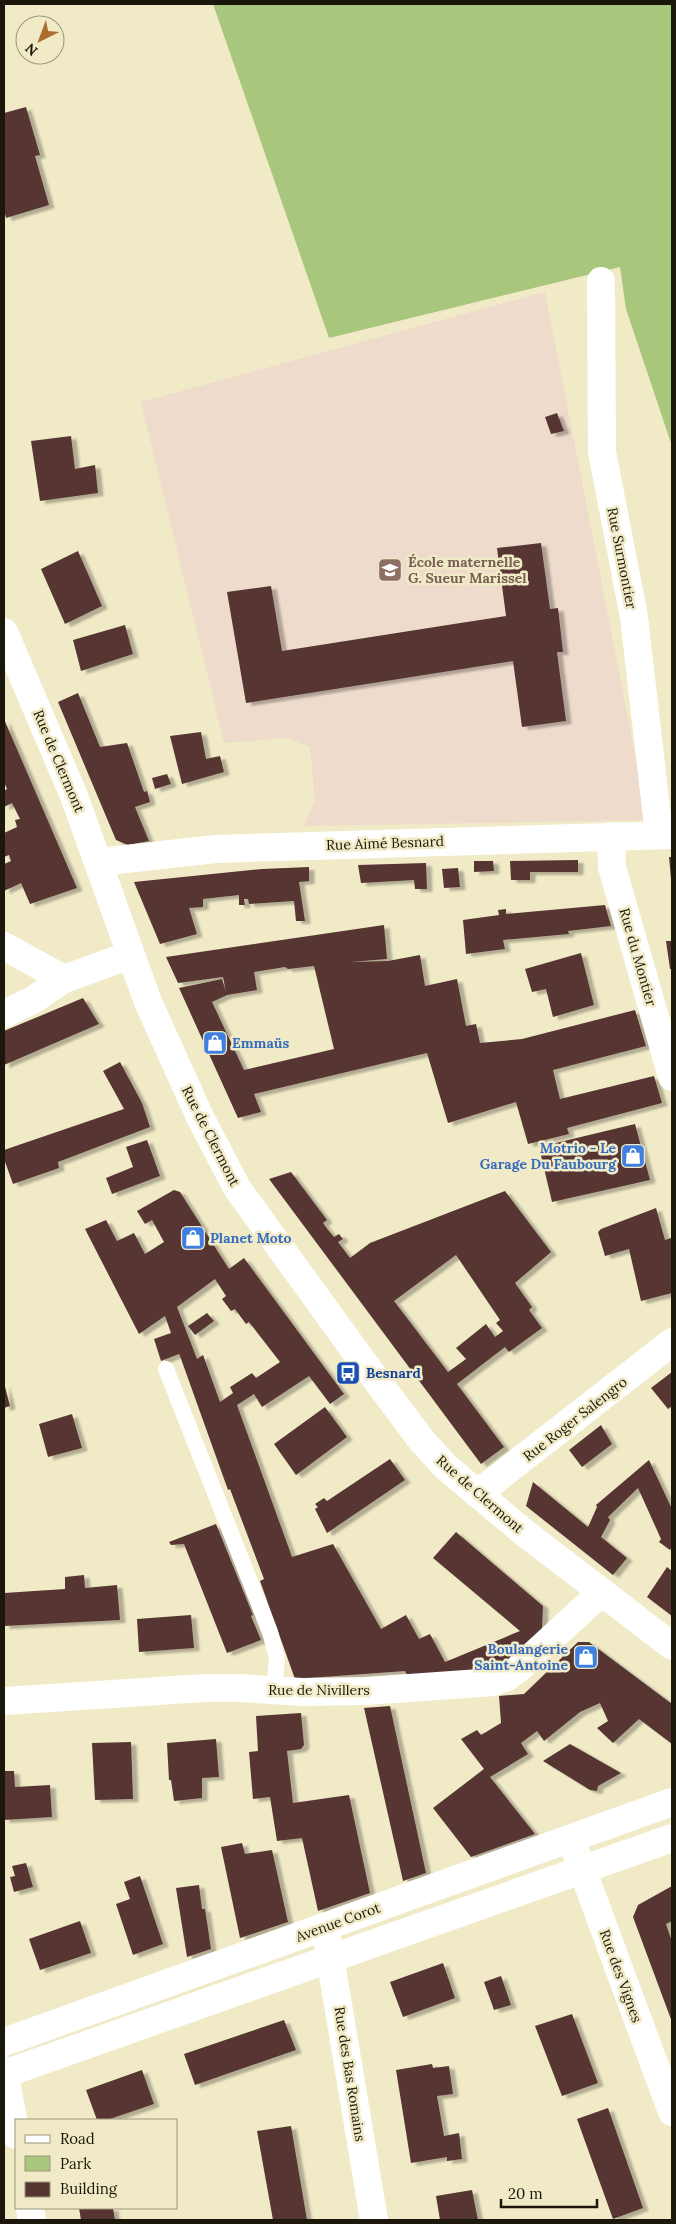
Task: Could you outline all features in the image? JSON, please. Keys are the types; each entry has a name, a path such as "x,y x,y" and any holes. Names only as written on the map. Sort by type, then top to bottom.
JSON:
{"street":[{"name":"Rue Surmontier","path":"601,281 602,452 634,617 666,835"},
{"name":"Rue de Clermont","path":"4,632 74,796 148,1002 215,1148 237,1188 422,1441 446,1467 526,1534 672,1646"},
{"name":"Rue Aimé Besnard","path":"99,862 216,849 666,835"},
{"name":"Rue du Montier","path":"611,836 612,867 672,1077"},
{"path":"4,946 64,979"},
{"path":"4,1014 32,1000 64,979 130,955"},
{"name":"Rue Roger Salengro","path":"477,1494 672,1342"},
{"name":"Rue de Nivillers","path":"4,1701 205,1688 274,1691 367,1691 494,1682 507,1677 518,1669 602,1592"},
{"name":"Avenue Corot","path":"4,2042 672,1802"},
{"path":"15,2130 4,2073 672,1838"},
{"name":"Rue des Vignes","path":"571,1839 672,2112"},
{"name":"Rue des Bas Romains","path":"325,1927 374,2220"}],"lane":[{"path":"166,1369 270,1632 277,1658 274,1691"}],"shaded area":[{"name":"École maternelle G. Sueur Marissel","path":"545,292 648,820 304,826 315,801 310,747 285,738 224,743 141,402"}],"green space":[{"path":"213,4 672,4 672,446 626,309 620,267 329,338"}],"building":[{"path":"26,107 40,155 35,156 49,205 6,218 4,209 4,113"},
{"path":"557,413 564,431 551,434 545,417"},
{"path":"71,436 75,469 95,465 98,493 40,501 31,441"},
{"path":"541,543 550,609 558,608 563,652 557,652 566,721 522,727 513,661 246,703 227,592 271,586 282,651 506,616 497,548"},
{"path":"78,551 102,606 65,624 41,569"},
{"path":"125,625 133,654 81,671 73,640"},
{"path":"78,693 100,747 127,743 144,792 147,791 150,802 135,807 149,841 128,845 116,840 58,702"},
{"path":"4,719 77,888 30,904 21,883 4,891 4,864 11,861 9,855 4,857 4,833 17,827 15,820 20,819 12,803 4,807 4,791 7,789 4,782"},
{"path":"201,732 206,759 220,756 224,772 182,784 170,736"},
{"path":"167,774 171,784 155,789 152,778"},
{"path":"669,857 672,857 672,879 671,879"},
{"path":"578,860 578,872 530,872 530,880 511,880 510,861"},
{"path":"474,861 493,861 494,871 474,872"},
{"path":"426,863 427,889 415,889 414,880 361,883 358,865"},
{"path":"309,867 309,881 299,882 305,921 296,921 294,901 249,904 248,899 244,899 245,905 239,905 239,895 203,899 203,907 189,908 197,934 160,944 134,882 262,869"},
{"path":"458,868 460,887 444,888 442,869"},
{"path":"605,905 611,926 568,931 569,934 503,940 505,949 466,954 463,920 499,915 498,910 506,909 506,914"},
{"path":"384,925 387,959 350,962 388,961 420,955 425,986 457,979 466,1026 476,1024 480,1043 522,1039 635,1010 646,1046 553,1070 560,1099 654,1076 662,1103 567,1128 569,1134 528,1144 516,1102 448,1123 427,1053 254,1094 261,1112 238,1118 179,988 222,979 226,992 223,977 178,983 166,957","holes":["314,966 334,1049 244,1070 212,1002 227,995 257,990 254,972 285,967 288,969"]},
{"path":"666,941 672,941 672,969 670,969"},
{"path":"581,953 594,1005 553,1017 546,989 532,992 525,969"},
{"path":"83,998 99,1024 4,1065 4,1031"},
{"path":"120,1062 142,1103 150,1127 58,1162 59,1168 13,1184 4,1159 4,1150 124,1109 103,1071"},
{"path":"635,1124 650,1180 552,1202 539,1147"},
{"path":"147,1140 160,1176 112,1194 106,1178 133,1167 126,1147"},
{"path":"291,1172 327,1220 323,1223 328,1230 334,1237 339,1234 343,1239 338,1242 350,1258 370,1243 505,1191 551,1252 515,1283 532,1307 529,1310 542,1328 509,1352 505,1347 457,1384 504,1447 481,1464 269,1179","holes":["456,1255 500,1320 496,1323 503,1331 495,1337 486,1324 456,1348 466,1359 448,1372 394,1301"]},
{"path":"174,1190 180,1192 229,1269 244,1258 344,1394 330,1404 309,1376 262,1407 254,1394 237,1405 292,1557 333,1544 381,1629 406,1615 419,1639 430,1634 445,1662 520,1631 433,1558 456,1532 543,1606 542,1629 506,1664 477,1672 409,1679 405,1671 295,1679 260,1581 264,1579 230,1489 228,1490 180,1356 179,1354 161,1361 154,1339 171,1333 165,1316 139,1334 85,1229 106,1220 117,1241 134,1233 145,1254 164,1242 152,1220 145,1224 137,1211","holes":["215,1279 226,1296 222,1299 231,1311 235,1309 246,1324 249,1322 280,1362 256,1378 252,1373 230,1387 233,1393 220,1402 203,1355 197,1359 177,1307"]},
{"path":"656,1208 665,1240 671,1238 672,1243 672,1293 641,1301 629,1249 605,1256 598,1232 601,1229"},
{"path":"207,1313 214,1321 195,1335 188,1326"},
{"path":"672,1372 672,1406 668,1409 651,1388"},
{"path":"4,1383 10,1406 4,1408"},
{"path":"325,1407 347,1437 296,1475 274,1444"},
{"path":"72,1414 82,1448 48,1457 39,1424"},
{"path":"601,1425 612,1444 582,1467 569,1450"},
{"path":"390,1459 405,1480 327,1533 315,1509 318,1507 315,1504 324,1498 327,1501"},
{"path":"649,1460 672,1509 672,1546 670,1550 659,1542 661,1539 638,1488 608,1517 610,1520 601,1537 627,1558 613,1575 526,1506 533,1482 588,1527 597,1507 596,1505"},
{"path":"216,1524 253,1615 251,1616 261,1640 227,1653 184,1544 171,1545 169,1542"},
{"path":"667,1567 672,1571 672,1616 647,1597"},
{"path":"84,1575 85,1588 117,1585 120,1620 4,1626 4,1593 65,1589 65,1577"},
{"path":"191,1615 194,1648 139,1652 137,1619"},
{"path":"578,1642 589,1642 672,1704 672,1744 639,1719 613,1743 597,1728 608,1721 600,1703 580,1712 544,1741 537,1731 521,1743 528,1754 490,1777 535,1834 471,1857 433,1808 484,1769 461,1739 477,1730 481,1735 501,1723 499,1696 524,1694"},
{"path":"390,1706 426,1873 403,1881 364,1708"},
{"path":"301,1713 304,1745 301,1749 287,1751 293,1803 349,1795 370,1893 318,1911 302,1838 277,1841 270,1797 253,1799 249,1752 258,1751 256,1716"},
{"path":"216,1739 219,1777 202,1778 202,1798 174,1801 171,1780 169,1780 167,1743"},
{"path":"131,1742 133,1799 95,1800 92,1743"},
{"path":"570,1744 621,1773 598,1786 597,1791 590,1790 543,1761"},
{"path":"4,1771 14,1771 15,1787 50,1785 52,1817 4,1820"},
{"path":"242,1843 245,1854 272,1850 288,1922 240,1938 221,1847"},
{"path":"26,1863 33,1887 14,1892 10,1877 15,1876 12,1866"},
{"path":"140,1876 163,1944 133,1955 116,1904 130,1899 124,1882"},
{"path":"199,1885 211,1949 187,1957 176,1888"},
{"path":"672,1886 672,1921 666,1924 672,1942 672,2022 633,1917 638,1905"},
{"path":"80,1921 91,1953 40,1970 29,1939"},
{"path":"443,1963 455,1998 403,2017 390,1982"},
{"path":"501,1976 511,2005 494,2010 484,1982"},
{"path":"572,2014 598,2083 562,2096 535,2026"},
{"path":"284,2020 296,2050 195,2085 184,2054"},
{"path":"432,2064 433,2068 449,2066 453,2094 437,2096 444,2136 459,2133 462,2159 447,2161 447,2157 411,2163 396,2070"},
{"path":"142,2070 154,2104 110,2119 97,2119 86,2090"},
{"path":"608,2108 643,2208 613,2219 577,2119"},
{"path":"291,2126 307,2220 273,2220 257,2131"},
{"path":"472,2190 478,2220 440,2220 436,2196"},
{"path":"79,2209 113,2209 115,2220 81,2220"}],"place":[{"name":"École maternelle G. Sueur Marissel","path":"390,570"},
{"name":"Emmaüs","path":"215,1043"},
{"name":"Motrio - Le Garage Du Faubourg","path":"633,1156"},
{"name":"Planet Moto","path":"193,1238"},
{"name":"Besnard","path":"348,1373"},
{"name":"Boulangerie Saint-Antoine","path":"586,1657"}]}
